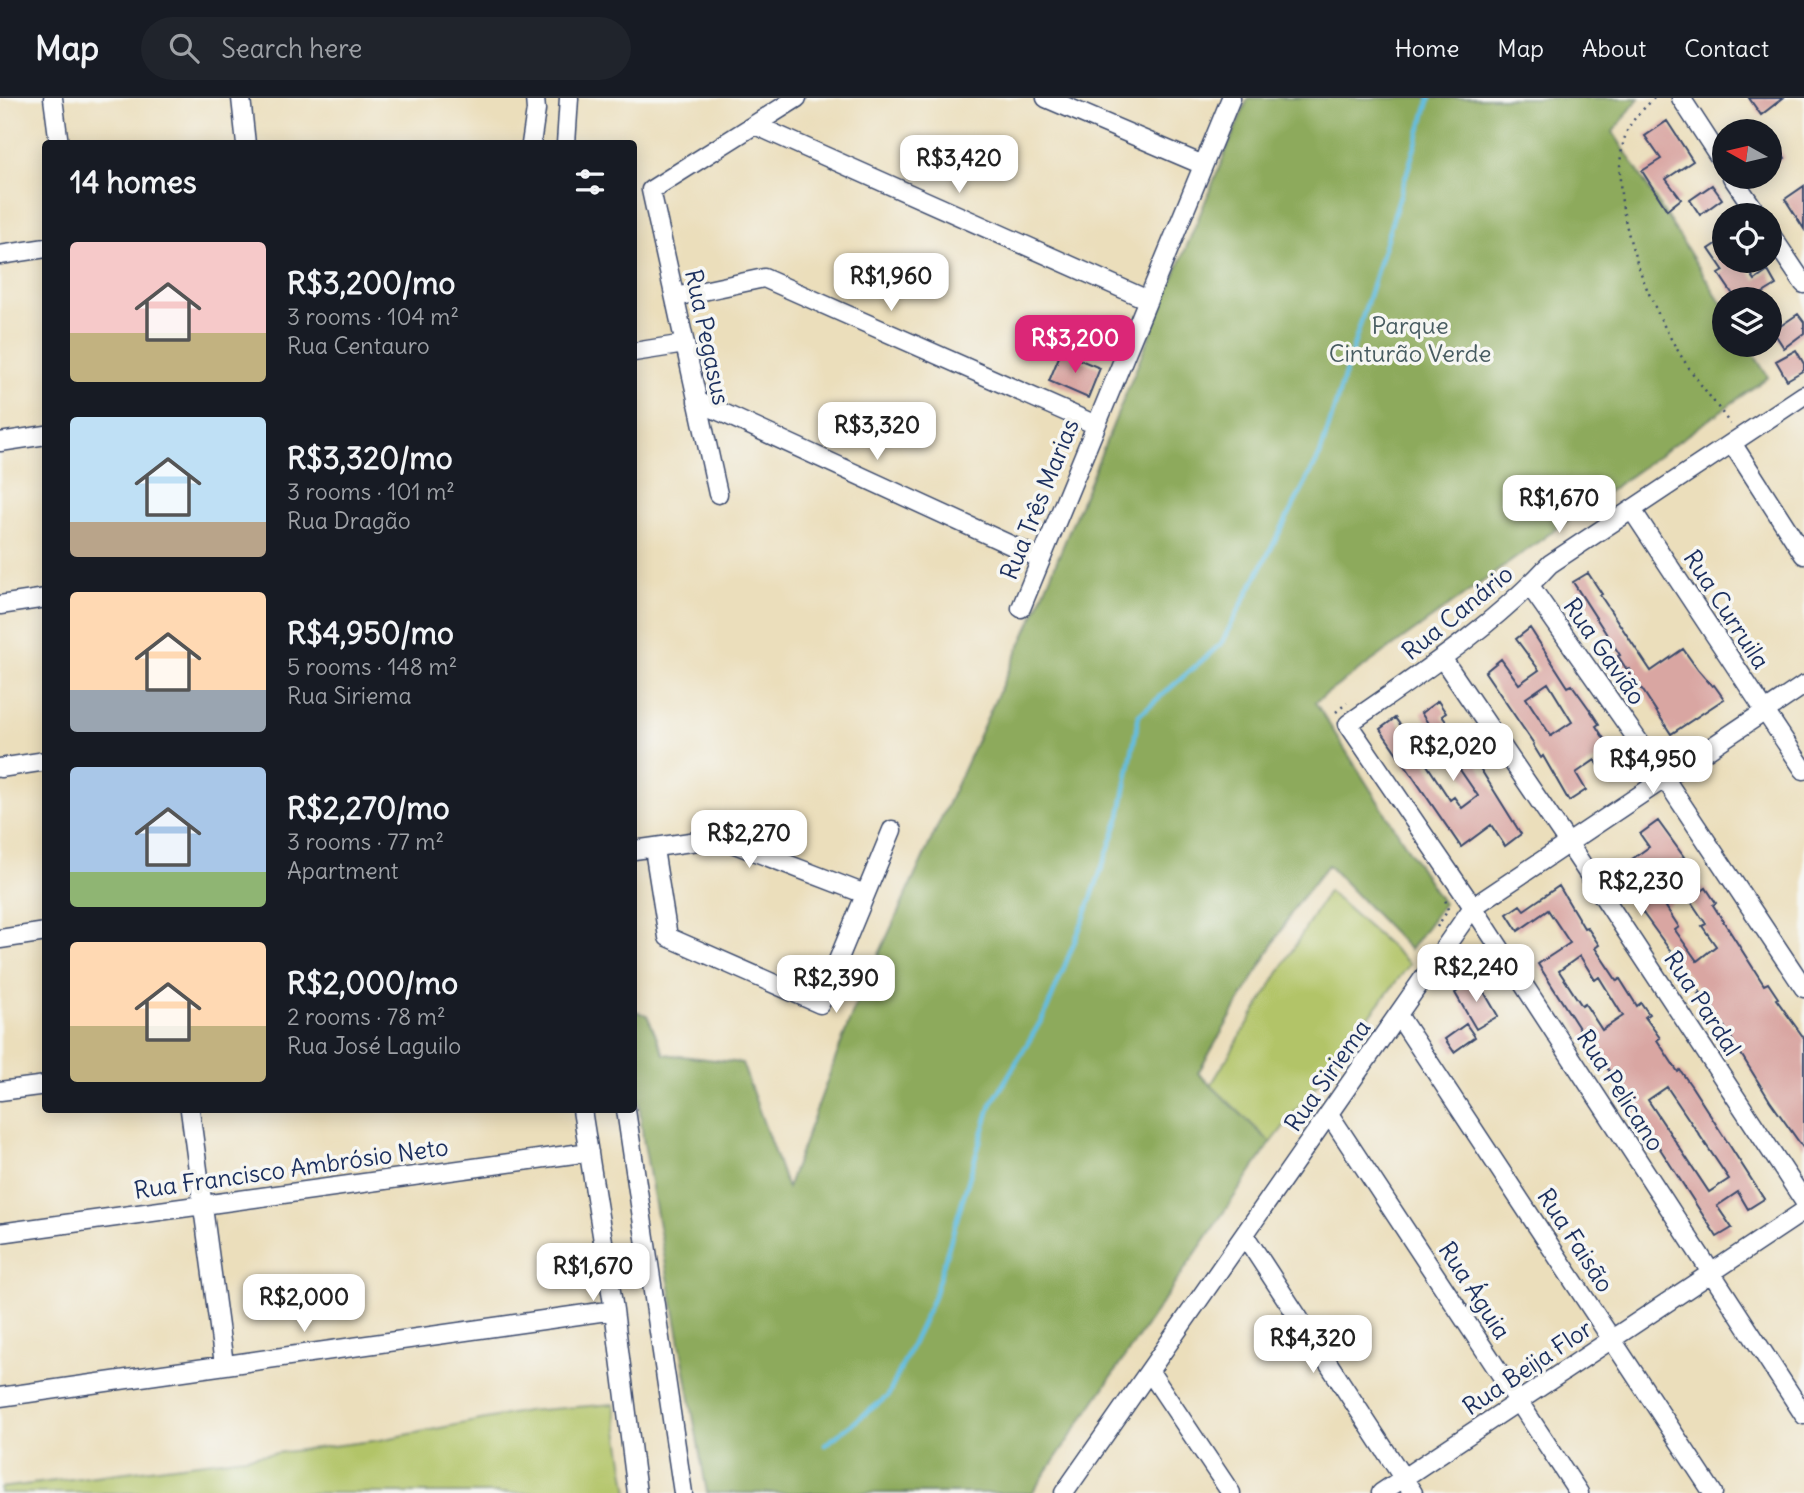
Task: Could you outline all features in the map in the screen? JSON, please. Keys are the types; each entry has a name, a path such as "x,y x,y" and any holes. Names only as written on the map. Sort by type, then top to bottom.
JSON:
{"street":[{"path":"53,98 58,140"},
{"path":"241,98 246,140"},
{"path":"532,140 535,98"},
{"path":"566,140 569,98"},
{"path":"755,125 797,98"},
{"path":"1046,98 1203,164"},
{"name":"Rua Três Marias","path":"1021,608 1231,98"},
{"path":"1681,98 1712,146"},
{"path":"755,125 1148,300"},
{"name":"Rua Pegasus","path":"718,494 651,190 755,125"},
{"path":"0,255 42,249"},
{"path":"1782,251 1804,284"},
{"path":"675,297 764,278 1096,425"},
{"path":"637,352 685,344"},
{"name":"Rua Canário","path":"1341,720 1442,658 1530,586 1550,564 1632,510 1732,435 1804,396"},
{"path":"697,401 1041,559"},
{"path":"1732,435 1804,555"},
{"path":"0,442 42,436"},
{"name":"Rua Curruila","path":"1632,510 1804,770"},
{"name":"Rua Gavião","path":"1530,586 1665,779 1804,988"},
{"path":"0,605 42,599"},
{"name":"Rua Pardal","path":"1442,658 1804,1200"},
{"name":"Rua Siriema","path":"1064,1493 1473,907 1804,685"},
{"name":"Rua Pelicano","path":"1341,720 1473,907 1804,1415"},
{"path":"0,768 42,762"},
{"path":"654,849 668,937 820,1004 892,830"},
{"path":"637,850 719,838 865,894"},
{"path":"0,939 42,933"},
{"name":"Rua Faisão","path":"1398,1014 1713,1493"},
{"path":"0,1091 42,1086"},
{"path":"190,1113 224,1364"},
{"path":"583,1113 614,1310 637,1493"},
{"path":"626,1113 683,1493"},
{"name":"Rua Águia","path":"1329,1114 1579,1493"},
{"name":"Rua Francisco Ambrósio Neto","path":"0,1233 589,1152"},
{"name":"Rua Beija Flor","path":"1381,1493 1408,1485 1519,1401 1804,1211"},
{"path":"1245,1236 1408,1485"},
{"path":"0,1397 614,1310"},
{"path":"1150,1371 1231,1493"}],"path":[{"path":"1654,98 1628,129 1619,159 1621,204 1658,316 1732,435"},
{"path":"1341,720 1337,710 1348,702"},
{"path":"1434,932 1448,909 1447,901 1440,890"}],"green space":[{"name":"Parque Cinturão Verde","path":"1248,98 1639,98 1613,132 1712,288 1712,357 1756,357 1768,377 1315,702 1443,904 1410,950 1328,865 1296,905 1198,1073 1271,1143 1032,1493 707,1493 643,1138 637,1085 637,1012 647,1015 664,1054 742,1063 787,1188 854,1009 1039,604"},
{"path":"1328,891 1410,964 1271,1143 1211,1085"},
{"path":"614,1404 628,1493 0,1493 0,1488 380,1440 526,1411"}],"building":[{"path":"1749,98 1783,98 1761,115"},
{"path":"1667,121 1693,161 1666,179 1681,199 1667,210 1642,171 1661,159 1645,136"},
{"path":"1712,185 1712,189 1722,199 1712,203 1712,206 1700,215 1690,200"},
{"path":"1804,186 1804,229 1785,199"},
{"path":"1750,273 1755,280 1769,273 1776,285 1728,287 1719,274"},
{"path":"1798,314 1804,322 1804,333 1784,348 1782,325"},
{"path":"1796,350 1804,364 1804,370 1787,380 1776,361"},
{"path":"1061,352 1100,368 1088,398 1049,381"},
{"path":"1588,573 1651,671 1683,649 1724,699 1671,734 1629,669 1627,670 1573,582"},
{"path":"1530,628 1568,687 1572,685 1590,710 1599,724 1596,726 1622,767 1607,777 1595,760 1576,773 1586,790 1569,801 1543,756 1541,758 1485,672 1501,659 1519,684 1539,670 1516,639","holes":["1548,683 1572,722 1551,736 1526,698"]},
{"path":"1438,701 1446,713 1442,716 1478,765 1521,834 1505,846 1491,825 1461,847 1380,729 1395,718 1429,764 1427,765 1450,800 1454,797 1462,808 1478,796 1421,713"},
{"path":"1658,821 1684,857 1681,859 1716,903 1713,905 1764,985 1768,983 1804,1038 1804,1149 1770,1101 1712,1007 1709,1009 1698,994 1701,993 1635,901 1638,899 1618,869 1649,847 1640,834","holes":["1685,893 1706,924 1702,926 1716,946 1697,961 1675,930 1679,927 1666,907"]},
{"path":"1559,886 1584,928 1587,927 1599,945 1595,948 1617,981 1620,979 1637,1006 1641,1003 1649,1014 1645,1017 1660,1038 1657,1040 1678,1072 1680,1070 1692,1087 1764,1199 1748,1209 1738,1192 1717,1206 1732,1228 1717,1237 1657,1144 1655,1145 1624,1096 1622,1097 1614,1084 1618,1082 1593,1050 1538,964 1570,943 1548,910 1518,931 1507,914 1520,905 1524,910","holes":["1580,956 1595,980 1599,977 1623,1016 1602,1030 1559,971","1667,1087 1729,1179 1709,1192 1648,1100"]},
{"path":"1476,978 1498,1016 1476,1029 1455,993"},
{"path":"1466,1024 1475,1037 1454,1052 1445,1039"}],"waterway":[{"path":"825,1445 888,1396 933,1299 991,1105 1045,1014 1085,916 1120,816 1139,715 1221,644 1320,455 1430,98"}]}
